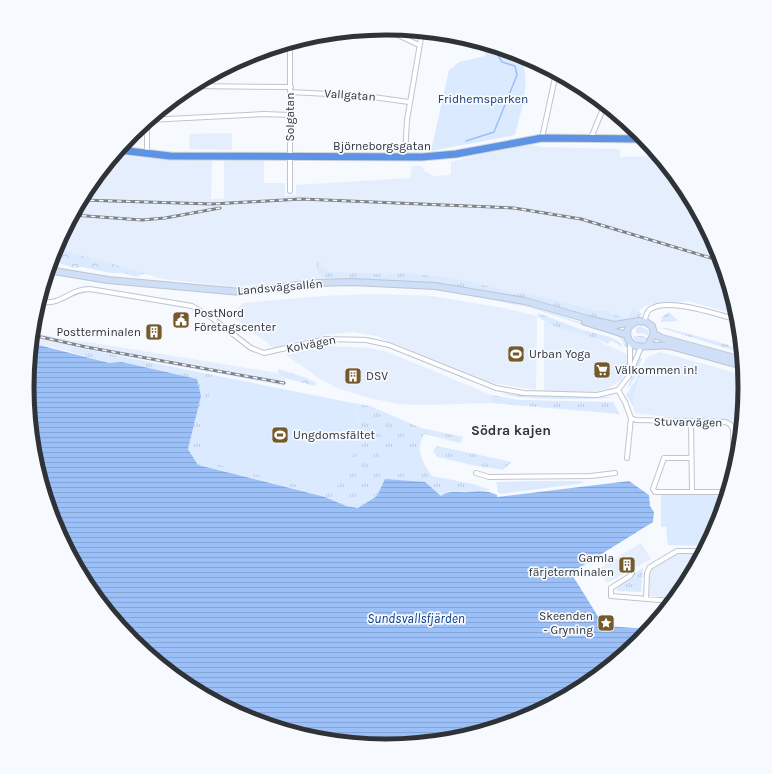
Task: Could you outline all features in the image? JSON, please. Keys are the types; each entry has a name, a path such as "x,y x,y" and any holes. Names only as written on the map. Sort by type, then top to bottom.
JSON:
{"highway":[{"name":"Björneborgsgatan","path":"125,151 147,154 405,157 456,154 542,138 636,139"}],"main road":[{"name":"Landsvägsallén","path":"54,271 108,280 236,292 319,283 389,282 442,287 511,299 611,324 624,324 642,321"},
{"name":"Landsvägsallén","path":"511,299 627,335"},
{"path":"648,345 654,334 652,326 642,321 631,325 627,335 630,342 634,345 642,347 648,345 671,346 737,362"},
{"path":"654,334 662,338 737,361"}],"street":[{"path":"400,36 419,45"},
{"path":"405,157 409,102 421,37"},
{"name":"Solgatan","path":"290,49 290,191"},
{"path":"542,138 555,78"},
{"name":"Vallgatan","path":"203,86 290,89 366,96 409,102"},
{"path":"591,138 603,110"},
{"path":"157,120 264,114 290,115"},
{"path":"147,154 148,128"},
{"name":"Kolvägen","path":"45,301 54,302 78,290 90,289 178,302 200,310 251,348 264,353 326,339 351,338 389,346 475,380 508,391 582,395 605,394 618,390"},
{"path":"642,321 652,308 670,304 681,304 731,318"},
{"path":"630,342 630,371"},
{"path":"627,458 631,418 625,402 618,390 627,380 642,347"},
{"name":"Stuvarvägen","path":"631,418 650,421 726,422 730,424 733,429 733,443"},
{"path":"691,422 692,492"},
{"path":"691,458 664,458 653,489 655,492 722,492"},
{"path":"476,473 489,477 591,476 615,473"},
{"path":"646,599 647,573 650,567 678,551 698,551"},
{"path":"632,573 630,576 610,588 611,596 665,600"}],"shaded area":[{"path":"232,133 232,150 190,149 189,134"},
{"path":"527,144 542,147 620,149 620,157 652,156 679,191 702,231 719,274 730,313 689,301 645,306 639,311 635,320 483,290 429,282 363,278 333,277 234,287 163,279 62,251 70,231 93,191 121,156 212,160 211,199 220,199 224,198 224,160 264,160 264,183 285,183 285,196 296,195 296,185 410,178 412,166 422,166 425,171 433,176 451,175 451,162"},
{"path":"380,294 431,296 504,308 537,316 536,390 492,383 376,336 352,332 326,335 274,348 233,317 242,303 323,296"},
{"path":"544,322 594,336 604,344 627,354 626,372 620,381 609,388 595,392 544,392"},
{"path":"38,333 69,340 278,373 285,378 284,386 71,346 70,352 49,346 46,347 37,345"},
{"path":"328,346 371,348 388,352 491,395 491,403 421,405 399,404 369,398 337,388 322,380 286,355"},
{"path":"660,352 737,373 736,420 692,420 635,413 633,401 646,358"},
{"name":"Gamla färjeterminalen","path":"641,543 651,559 607,583 598,569"},
{"path":"678,553 696,554 679,583 668,597 649,596 650,570"}],"green space":[{"name":"Fridhemsparken","path":"484,49 523,64 525,84 523,105 515,135 431,151 449,70 459,62 485,56"},
{"path":"62,250 145,273 136,277 124,273 111,273 82,267 75,268 57,263"},
{"path":"318,261 323,263 319,263 319,267 324,268 328,272 379,274 380,271 386,275 405,273 453,278 520,294 525,293 597,311 610,310 610,314 628,318 633,309 640,312 641,315 637,319 615,322 586,316 543,302 483,290 429,282 325,278 318,273 316,262"},
{"path":"435,289 522,304 621,335 625,339 628,348 625,347 622,340 617,336 528,307"},
{"path":"669,312 678,321 661,322 662,317"},
{"path":"538,313 580,329 610,337 621,343 622,347 611,340 608,344 590,336 553,325 537,316"},
{"path":"640,326 648,330 649,336 642,333 637,334 636,328"},
{"path":"661,328 667,328 729,345 736,351"},
{"path":"633,336 643,336 648,338 644,342 639,342 635,341"},
{"path":"71,346 213,375 199,454 334,492 350,461 356,445 359,428 357,415 358,404 370,406 421,428 463,437 460,443 424,434 421,440 420,451 425,466 432,476 473,484 491,490 468,492 452,491 441,496 424,482 377,496 358,508 346,506 325,497 198,465 188,449 201,396 196,379 122,362 109,363 70,352"},
{"path":"638,357 642,358 635,378 628,388"},
{"path":"627,359 628,363 621,380 608,388 619,381"},
{"path":"644,361 633,406 626,395 637,378"},
{"path":"278,369 307,378 316,383 315,386 285,378 278,373"},
{"name":"Ungdomsfältet","path":"213,375 358,404 357,414 359,435 357,444 346,471 333,494 204,461 199,454"},
{"path":"502,393 528,396 612,397 591,399 554,399 519,397"},
{"path":"491,395 520,400 613,402 620,414 491,403"},
{"path":"437,446 512,462 503,470 472,465 437,457 433,451"},
{"path":"414,453 418,467 401,471 378,469 379,454"},
{"path":"582,481 584,483 501,494 498,492 497,484 495,482"},
{"path":"661,494 721,495 700,546 668,545 666,527 661,527"},
{"path":"643,568 641,592 617,591 617,587 634,577 633,574"}],"water":[{"name":"Sundsvallsfjärden","path":"37,344 109,363 122,362 197,379 201,396 188,449 198,465 325,497 346,506 358,508 377,496 385,479 425,482 441,496 451,492 483,491 493,493 497,495 497,497 629,481 649,495 650,506 654,512 653,522 571,573 604,626 642,628 618,652 582,680 562,692 521,712 477,727 455,732 432,736 386,739 340,736 295,727 230,703 190,680 154,652 137,636 121,619 93,583 70,543 46,478 37,433 34,387"}],"waterway":[{"path":"466,141 494,132 517,75 515,66 502,62 497,53"}],"railway":[{"path":"87,200 212,204 301,199 514,208 581,219 713,259"},
{"path":"79,215 142,220 165,218 220,208"},
{"path":"38,336 86,347 284,383"}],"place":[{"name":"PostNord Företagscenter","path":"181,320"},
{"name":"Postterminalen","path":"154,332"},
{"name":"Urban Yoga","path":"516,354"},
{"name":"Välkommen in!","path":"602,370"},
{"name":"DSV","path":"353,376"},
{"name":"Ungdomsfältet","path":"280,435"},
{"name":"Gamla färjeterminalen","path":"627,565"},
{"name":"Skeenden - Gryning","path":"606,623"}],"district":[{"name":"Södra kajen","path":"511,430"}]}
